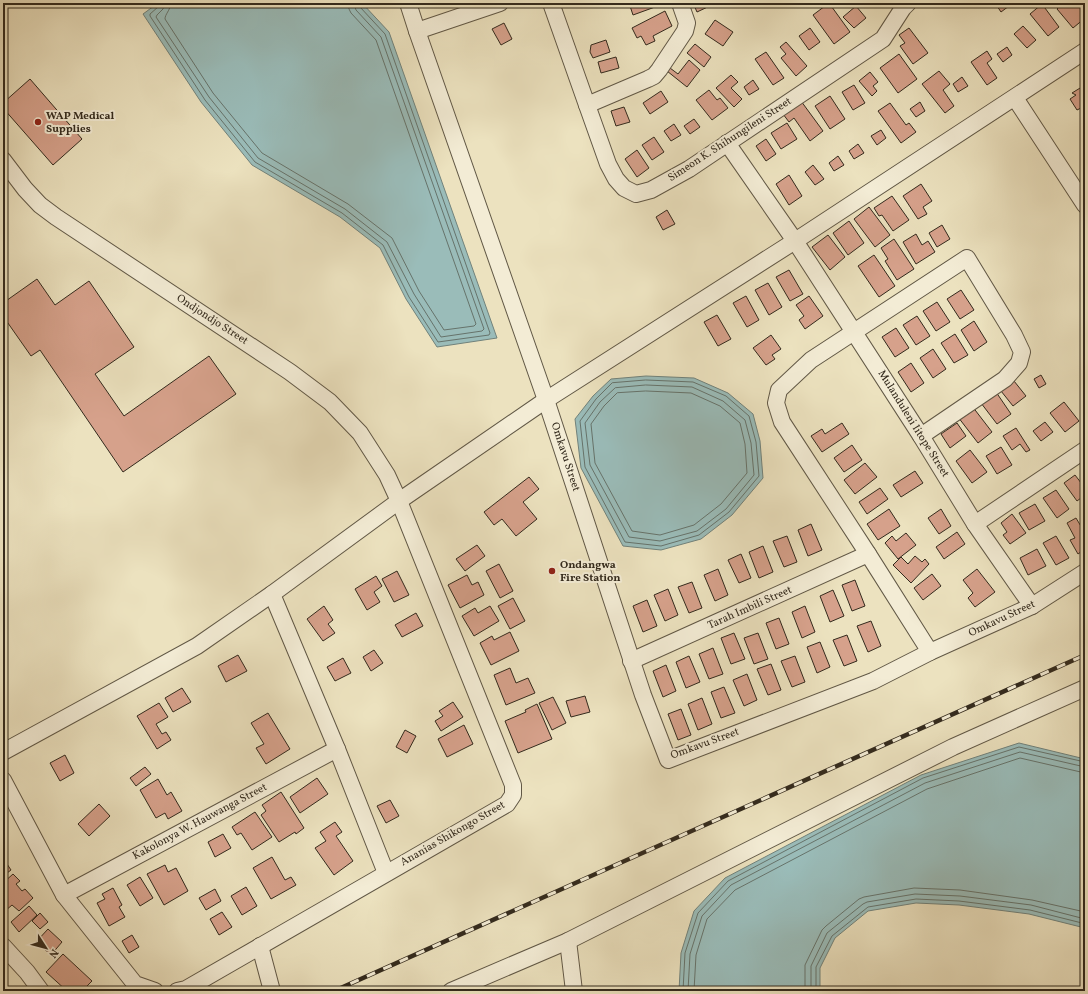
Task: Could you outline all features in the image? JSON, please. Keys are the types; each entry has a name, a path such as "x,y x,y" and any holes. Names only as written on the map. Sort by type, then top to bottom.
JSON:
{"street":[{"name":"Omkavu Street","path":"408,3 546,400 642,696 668,760 873,681 930,652 1032,606 1085,572"},
{"path":"417,31 500,3"},
{"path":"551,3 587,105 654,76 685,31 687,23 680,3"},
{"name":"Simeon K. Shihungileni Street","path":"587,105 608,164 616,179 624,188 636,194 651,190 689,169 883,39 903,8 908,3"},
{"path":"3,752 197,646 272,594 399,501 546,400 795,241 1085,51"},
{"path":"1015,98 1082,196"},
{"name":"Mulanduleni Iitope Street","path":"727,143 795,241 921,436 975,524 1032,606"},
{"name":"Ondjondjo Street","path":"5,171 40,205 56,217 290,372 330,402 360,433 387,475 399,501"},
{"path":"921,436 1005,379 1019,364 1022,352 1014,335 967,258 811,360 779,390 776,403 782,422 930,652"},
{"path":"975,524 1085,450"},
{"name":"Ananias Shikongo Street","path":"178,991 186,989 507,804 513,794 513,785 399,501"},
{"name":"Tarah Imbili Street","path":"631,661 868,554"},
{"path":"272,594 337,749 386,873"},
{"path":"453,990 568,941 953,747 1085,688"},
{"name":"Kakolonya W. Hauwanga Street","path":"64,895 337,749"},
{"path":"3,780 64,895 135,984 155,991"},
{"path":"568,941 574,991"},
{"path":"3,946 27,972 41,991"},
{"path":"260,946 272,991"}],"water":[{"path":"158,3 362,3 389,32 497,338 437,347 406,299 380,248 340,217 252,165 201,102 143,14"},
{"path":"646,376 694,378 728,393 753,414 760,441 763,478 732,515 701,539 661,550 623,546 581,468 575,419 593,396 611,379"},
{"path":"1019,743 1085,759 1085,929 1029,914 959,905 916,903 868,911 835,938 820,968 820,991 679,991 681,953 694,911 725,878 921,775"}],"building":[{"path":"629,3 654,3 655,7 633,15"},
{"path":"693,3 716,3 697,12"},
{"path":"829,3 850,32 834,44 813,15"},
{"path":"995,3 1013,3 1001,12"},
{"path":"1063,3 1074,3 1077,7 1080,5 1085,10 1085,18 1073,28 1057,9"},
{"path":"1042,4 1059,27 1048,36 1030,14"},
{"path":"856,6 866,18 854,28 843,17"},
{"path":"665,11 672,26 653,36 655,41 646,45 641,36 637,38 632,28"},
{"path":"715,20 733,32 723,46 705,34"},
{"path":"504,23 512,39 501,45 492,29"},
{"path":"1023,26 1036,40 1027,48 1014,34"},
{"path":"810,28 820,42 809,50 799,36"},
{"path":"909,28 928,53 913,64 900,46 905,43 899,35"},
{"path":"606,40 610,52 593,58 590,52 591,45"},
{"path":"786,42 807,66 796,76 781,58 786,54 780,47"},
{"path":"695,44 711,57 704,67 687,53"},
{"path":"1007,47 1012,55 1003,62 997,54"},
{"path":"987,51 992,59 987,63 997,78 987,85 971,62"},
{"path":"766,52 784,78 773,85 755,59"},
{"path":"899,54 917,79 898,93 880,68"},
{"path":"616,57 619,68 601,73 598,62"},
{"path":"689,60 700,70 687,87 667,71 670,68 678,74"},
{"path":"939,71 950,84 943,90 954,106 945,113 922,84"},
{"path":"870,72 878,82 873,86 877,91 872,96 859,81"},
{"path":"731,75 738,82 731,88 742,99 734,107 716,88"},
{"path":"962,77 968,86 958,92 953,84"},
{"path":"30,79 82,139 53,165 3,108 3,103"},
{"path":"753,80 759,89 749,95 744,87"},
{"path":"854,85 865,103 853,110 842,92"},
{"path":"1085,85 1085,113 1081,108 1077,110 1070,99 1076,95 1072,93"},
{"path":"709,90 717,100 720,98 728,108 712,120 696,100"},
{"path":"661,91 668,102 650,114 643,103"},
{"path":"830,96 845,119 830,129 815,106"},
{"path":"801,101 823,131 810,141 794,118 789,122 783,114"},
{"path":"920,102 925,111 916,117 910,109"},
{"path":"890,103 906,125 909,123 916,132 901,143 878,111"},
{"path":"624,107 630,122 616,126 611,111"},
{"path":"694,119 700,127 690,134 684,126"},
{"path":"787,123 797,139 781,149 771,133"},
{"path":"674,124 681,135 671,141 664,131"},
{"path":"881,130 886,138 877,145 871,136"},
{"path":"654,137 664,152 652,160 642,145"},
{"path":"766,139 776,154 766,161 756,146"},
{"path":"858,144 864,153 854,159 849,151"},
{"path":"637,150 649,168 637,177 625,159"},
{"path":"838,156 844,165 834,171 829,163"},
{"path":"813,165 824,179 815,185 805,172"},
{"path":"789,175 802,196 789,205 776,184"},
{"path":"921,184 932,201 923,207 927,214 918,219 903,196"},
{"path":"892,196 909,220 893,231 882,215 879,216 874,208"},
{"path":"869,207 890,235 875,247 854,219"},
{"path":"667,210 675,224 663,230 656,217"},
{"path":"849,221 864,243 848,255 833,233"},
{"path":"942,225 950,239 937,247 929,233"},
{"path":"916,234 922,245 928,241 935,252 916,264 903,242"},
{"path":"828,235 845,257 830,270 812,247"},
{"path":"894,239 914,269 897,280 885,261 888,259 881,248"},
{"path":"874,255 895,286 879,297 858,266"},
{"path":"789,270 803,294 790,301 776,277"},
{"path":"37,279 55,305 89,281 134,347 95,374 124,416 209,356 236,394 123,472 40,350 31,356 3,316 3,303"},
{"path":"768,283 782,307 769,315 755,290"},
{"path":"961,290 974,310 960,319 947,299"},
{"path":"746,296 759,320 747,327 733,303"},
{"path":"809,296 823,316 805,329 799,320 804,316 796,305"},
{"path":"937,302 950,322 936,331 923,311"},
{"path":"717,315 731,339 718,346 704,322"},
{"path":"917,316 930,336 916,345 903,325"},
{"path":"974,321 987,342 974,351 961,330"},
{"path":"896,328 909,348 895,357 882,337"},
{"path":"955,334 968,355 954,363 941,343"},
{"path":"771,335 781,349 772,355 775,359 766,365 753,348"},
{"path":"933,349 946,369 933,378 920,358"},
{"path":"911,363 924,383 911,392 898,372"},
{"path":"1041,375 1046,384 1039,388 1034,379"},
{"path":"1014,381 1026,396 1013,406 1001,391"},
{"path":"996,392 1011,414 997,424 981,403"},
{"path":"1064,402 1079,421 1065,432 1050,413"},
{"path":"972,406 992,432 978,443 958,417"},
{"path":"1045,422 1053,432 1041,441 1033,431"},
{"path":"842,423 849,434 822,452 811,436 822,429 825,434"},
{"path":"957,423 966,436 950,448 941,434"},
{"path":"1016,428 1030,450 1026,452 1020,444 1012,450 1003,436"},
{"path":"852,445 862,460 844,472 834,458"},
{"path":"1001,447 1012,465 997,474 986,456"},
{"path":"970,450 987,472 972,483 956,461"},
{"path":"865,463 877,477 855,494 844,480"},
{"path":"915,471 923,483 901,497 893,485"},
{"path":"1075,475 1085,488 1085,495 1077,501 1064,483"},
{"path":"529,477 539,489 523,502 537,519 516,536 502,519 494,525 484,512"},
{"path":"880,488 888,499 867,514 859,502"},
{"path":"1056,490 1069,509 1057,518 1043,498"},
{"path":"1035,504 1045,521 1029,530 1019,513"},
{"path":"889,509 900,526 878,540 867,524"},
{"path":"941,509 951,526 939,534 928,518"},
{"path":"1012,514 1026,533 1010,544 1003,535 1007,532 1001,523"},
{"path":"1076,518 1085,533 1085,549 1078,554 1070,540 1075,538 1067,523"},
{"path":"811,524 822,550 808,556 798,530"},
{"path":"957,532 965,544 944,559 936,547"},
{"path":"906,533 916,545 898,559 885,543 892,536 896,541"},
{"path":"787,536 797,562 784,567 773,541"},
{"path":"1056,536 1069,558 1056,565 1043,543"},
{"path":"477,545 485,556 465,571 456,559"},
{"path":"763,546 773,572 759,578 749,552"},
{"path":"1037,549 1046,566 1028,575 1020,558"},
{"path":"741,554 751,578 739,583 728,560"},
{"path":"915,556 922,562 925,559 929,564 911,583 893,565 901,557 908,564"},
{"path":"499,564 513,591 500,598 486,571"},
{"path":"718,569 728,595 715,601 704,575"},
{"path":"977,569 995,592 975,607 968,598 973,593 963,580"},
{"path":"397,571 409,595 394,602 382,579"},
{"path":"932,574 941,586 923,600 914,588"},
{"path":"467,575 472,585 478,582 484,595 460,608 448,585"},
{"path":"376,576 382,586 374,592 380,602 367,610 355,589"},
{"path":"855,580 865,606 852,611 842,585"},
{"path":"692,582 702,608 689,613 678,587"},
{"path":"668,589 678,615 665,621 654,595"},
{"path":"833,590 844,616 830,622 820,596"},
{"path":"513,598 525,621 510,629 498,606"},
{"path":"647,600 657,626 643,632 633,606"},
{"path":"324,606 333,620 328,624 335,633 323,641 307,619"},
{"path":"490,606 499,621 474,636 462,616 475,608 478,613"},
{"path":"805,606 815,632 802,638 792,612"},
{"path":"416,613 423,626 402,637 395,625"},
{"path":"779,618 789,644 776,649 766,623"},
{"path":"871,621 881,646 868,652 857,626"},
{"path":"510,632 519,651 491,665 480,643 492,636 494,640"},
{"path":"734,633 745,659 731,664 721,638"},
{"path":"758,633 768,659 754,664 744,638"},
{"path":"847,635 857,661 844,666 833,640"},
{"path":"820,642 830,667 817,673 807,647"},
{"path":"713,648 723,674 709,679 699,654"},
{"path":"374,650 383,663 371,671 363,657"},
{"path":"238,655 247,671 226,682 218,666"},
{"path":"689,656 700,682 686,688 676,662"},
{"path":"795,656 805,682 792,687 781,661"},
{"path":"343,658 351,673 335,681 327,667"},
{"path":"771,664 781,690 768,695 757,669"},
{"path":"666,665 676,691 663,697 653,671"},
{"path":"510,668 516,683 528,678 535,693 506,705 494,675"},
{"path":"747,674 757,700 744,706 733,680"},
{"path":"724,687 735,713 721,718 711,692"},
{"path":"182,688 191,702 173,712 165,698"},
{"path":"585,696 590,712 571,717 566,701"},
{"path":"553,697 566,723 552,730 539,703"},
{"path":"702,698 712,724 698,730 688,704"},
{"path":"453,702 463,717 441,731 435,721 443,716 439,711"},
{"path":"159,703 168,717 156,724 162,734 166,732 171,740 157,749 137,716"},
{"path":"537,704 552,739 518,753 505,721 526,712 525,710"},
{"path":"681,709 691,735 678,740 668,714"},
{"path":"268,713 290,749 266,764 256,748 264,744 251,723"},
{"path":"464,725 473,744 447,757 438,739"},
{"path":"405,730 416,736 407,753 396,747"},
{"path":"65,755 74,773 60,781 50,763"},
{"path":"145,767 151,774 136,786 130,778"},
{"path":"317,778 328,794 300,813 290,797"},
{"path":"158,779 167,795 171,792 182,811 168,819 165,813 156,818 140,790"},
{"path":"281,792 304,828 296,834 295,832 279,842 261,815 266,811 262,805"},
{"path":"390,800 399,816 386,823 377,806"},
{"path":"99,804 110,816 89,836 78,824"},
{"path":"255,812 272,837 252,850 241,833 237,835 232,827"},
{"path":"335,822 342,832 336,836 353,861 334,875 315,848 326,841 320,832"},
{"path":"223,834 231,848 215,857 208,842"},
{"path":"272,857 285,880 291,877 296,885 271,899 253,868"},
{"path":"3,858 11,870 3,876"},
{"path":"165,865 168,872 176,868 188,891 164,905 147,874"},
{"path":"13,874 20,881 16,884 22,891 25,889 33,898 19,911 12,905 5,911 3,909 3,883"},
{"path":"140,877 153,898 140,906 127,885"},
{"path":"246,887 257,906 242,915 231,896"},
{"path":"113,888 122,905 119,907 125,917 109,926 97,903 105,899 102,894"},
{"path":"215,889 221,901 206,910 199,898"},
{"path":"29,906 37,915 19,932 11,922"},
{"path":"222,912 232,927 219,935 210,919"},
{"path":"40,913 48,922 40,929 32,921"},
{"path":"48,929 62,942 51,955 36,942"},
{"path":"132,935 139,947 129,953 122,941"},
{"path":"63,954 92,981 82,991 67,991 46,972"}],"railway":[{"path":"334,991 1085,655"}],"place":[{"name":"WAP Medical Supplies","path":"38,122"},
{"name":"Ondangwa Fire Station","path":"552,571"}]}
